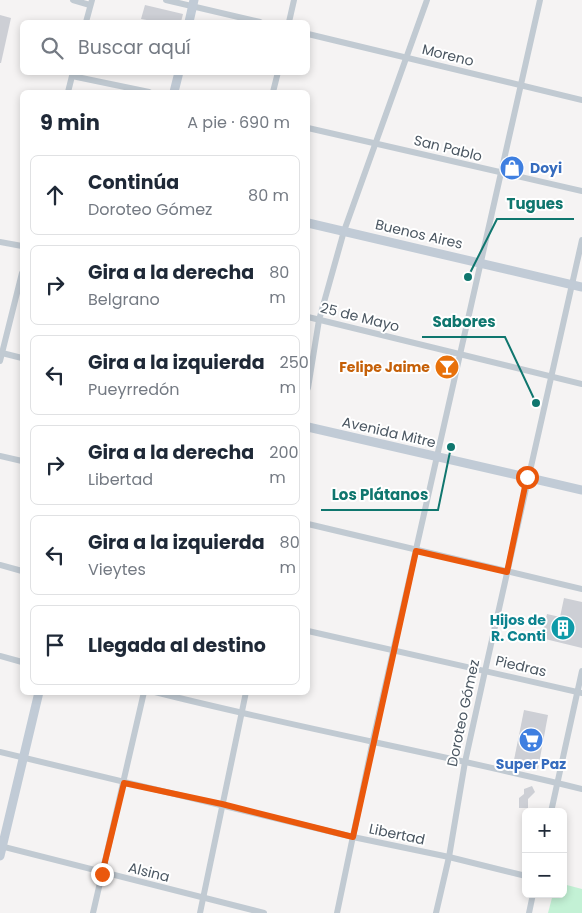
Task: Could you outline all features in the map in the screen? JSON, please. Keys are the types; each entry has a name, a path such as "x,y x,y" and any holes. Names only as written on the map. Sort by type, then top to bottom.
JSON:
{"street":[{"path":"73,0 91,2 86,20"},
{"path":"166,0 194,3 253,20"},
{"path":"289,20 294,0"},
{"path":"310,377 320,320 344,231 408,58 427,0"},
{"path":"336,913 373,740 540,0"},
{"path":"190,20 194,3"},
{"name":"Moreno","path":"310,34 582,100"},
{"path":"69,90 73,75"},
{"path":"77,75 141,90"},
{"path":"174,90 178,75"},
{"path":"274,90 277,75"},
{"name":"San Pablo","path":"310,128 582,191"},
{"name":"Buenos Aires","path":"310,223 582,288"},
{"name":"Doroteo Gómez","path":"436,913 449,857 465,762 527,477 552,376 570,285 582,240"},
{"path":"0,242 20,246"},
{"path":"0,361 20,281"},
{"name":"25 de Mayo","path":"310,318 582,384"},
{"path":"2,353 20,358"},
{"name":"Avenida Mitre","path":"310,427 582,490"},
{"path":"0,456 20,461"},
{"path":"310,524 582,589"},
{"path":"0,565 20,570"},
{"name":"Piedras","path":"310,631 580,693"},
{"path":"0,656 20,661"},
{"path":"552,808 580,693 582,671"},
{"path":"0,856 38,695"},
{"path":"93,913 143,695"},
{"path":"167,695 242,714 373,740 582,789"},
{"path":"200,913 245,695"},
{"name":"Libertad","path":"0,752 353,837 449,857 522,875"},
{"name":"Alsina","path":"1,846 102,874 264,913"},
{"path":"529,913 532,898"}],"green space":[{"path":"567,885 582,889 582,913 548,913 552,898 567,898"}],"building":[{"path":"145,5 183,14 182,20 141,19"},
{"path":"0,15 11,18 1,63 0,63"},
{"path":"466,271 473,275 472,281 464,279"},
{"name":"Hijos de R. Conti","path":"564,598 582,602 582,648 541,638 547,614 560,617"},
{"name":"Super Paz","path":"524,710 548,715 538,769 513,765"},
{"path":"532,786 535,792 528,799 528,808 519,808 519,798 524,794 524,789"}],"place":[{"name":"Doyi","path":"512,168"},
{"name":"Tugues","path":"468,277"},
{"name":"Felipe Jaime","path":"447,367"},
{"name":"Sabores","path":"536,403"},
{"name":"Los Plátanos","path":"451,447"},
{"name":"Hijos de R. Conti","path":"563,628"},
{"name":"Super Paz","path":"531,740"}],"route":[{"path":"102,874 124,783 222,804 353,837 416,551 507,572 527,477"}]}
